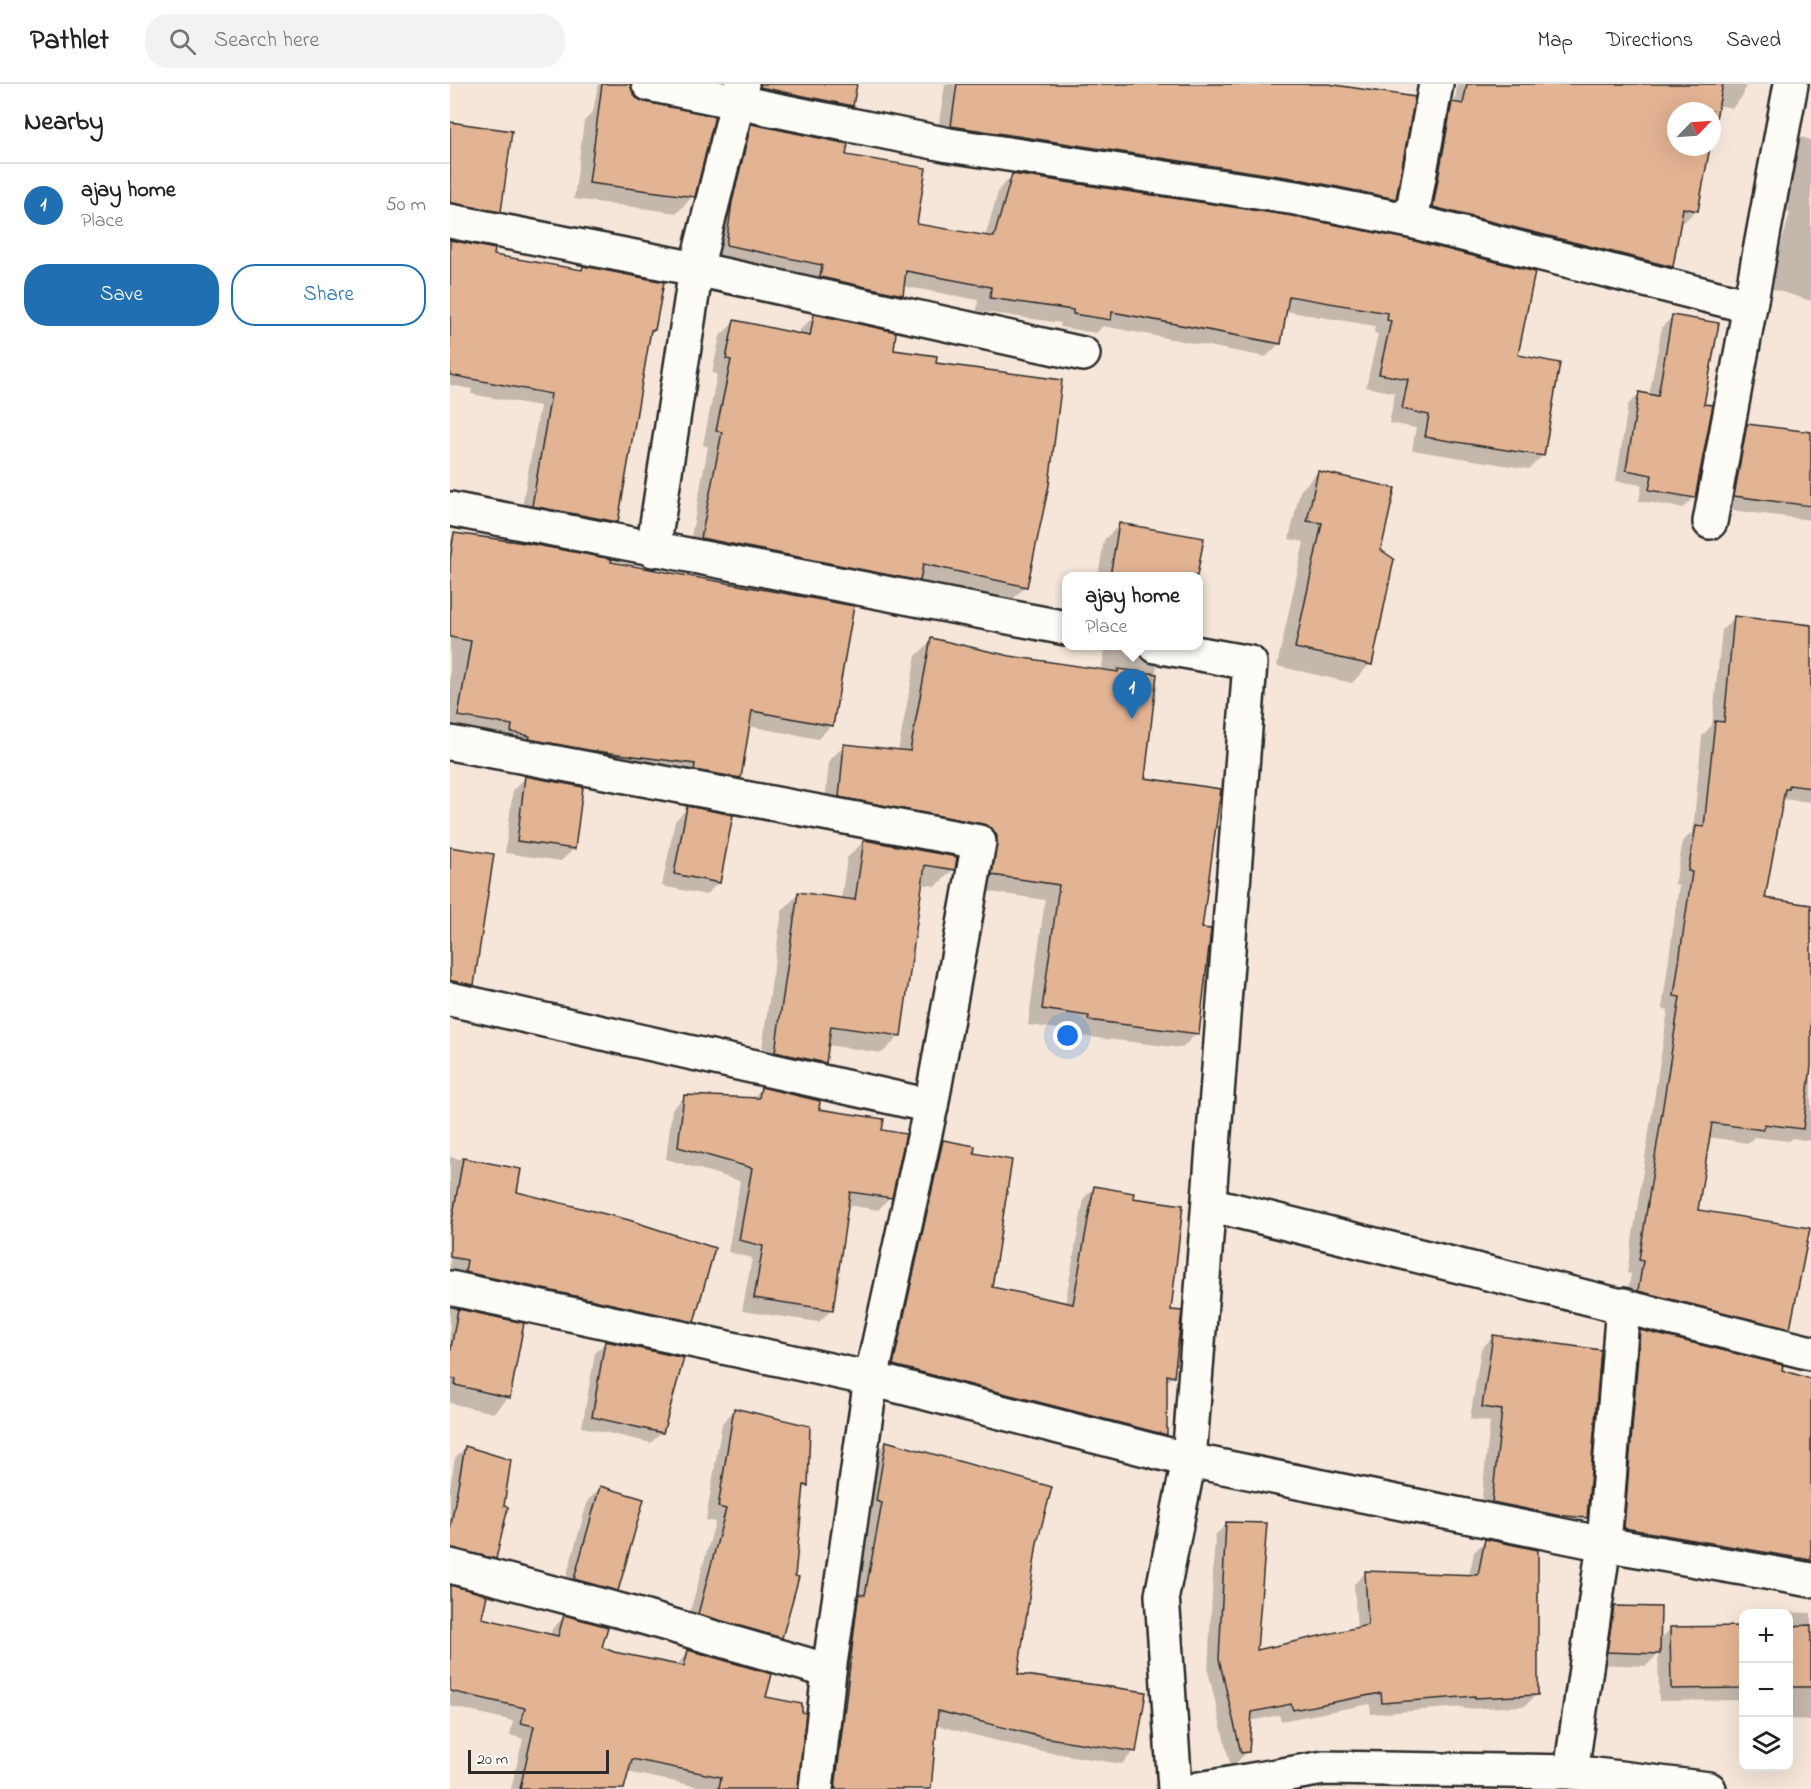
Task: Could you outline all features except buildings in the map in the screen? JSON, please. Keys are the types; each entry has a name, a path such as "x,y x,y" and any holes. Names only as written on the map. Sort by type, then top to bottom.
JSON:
{"street":[{"path":"649,84 741,93 949,145 1296,198 1411,221 1749,306"},
{"path":"1411,221 1436,84"},
{"path":"1710,522 1791,84"},
{"path":"653,550 696,269 741,93"},
{"path":"450,221 696,269 1083,354"},
{"path":"450,509 1062,627"},
{"path":"1175,1789 1162,1595 1189,1460 1250,663 1182,650"},
{"path":"450,743 979,842 931,1106 871,1379 829,1671 816,1789"},
{"path":"450,999 931,1106"},
{"path":"1209,1204 1811,1353"},
{"path":"450,1288 871,1379 1189,1460 1604,1544 1811,1580"},
{"path":"1571,1772 1604,1544 1623,1305"},
{"path":"450,1566 628,1613 829,1671"},
{"path":"1199,1789 1324,1768 1571,1772 1709,1789"}],"place":[{"name":"ajay home","path":"1132,719"}]}
